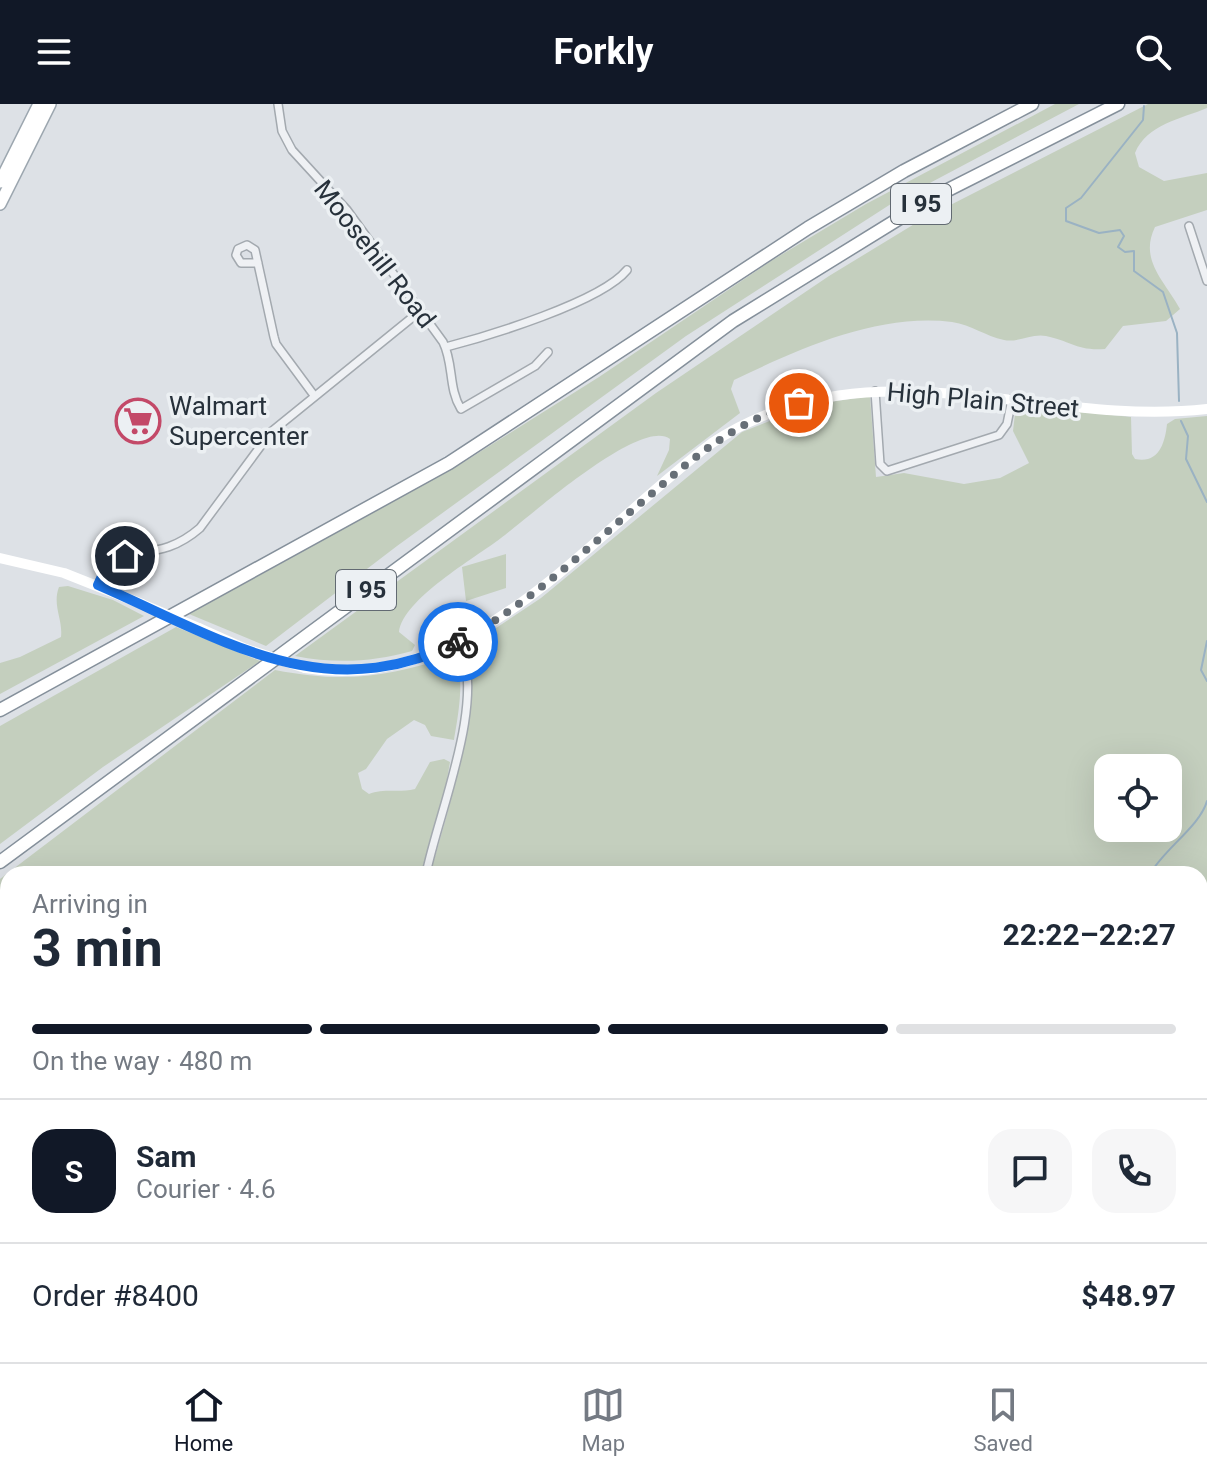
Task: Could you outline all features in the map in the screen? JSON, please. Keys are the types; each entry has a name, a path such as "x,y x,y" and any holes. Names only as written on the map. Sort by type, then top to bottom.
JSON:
{"highway":[{"name":"I 95","path":"0,710 439,469 808,228 904,171 1032,104"},
{"name":"I 95","path":"0,862 733,321 905,213 1013,155 1118,104"}],"main road":[{"path":"0,182 39,104"},
{"path":"0,204 50,104"},
{"name":"High Plain Street","path":"0,558 54,570 98,585 246,649 305,668 346,672 387,667 427,656 460,641 522,600 701,451 734,429 784,407 875,391 942,391 1125,411 1207,409"}],"street":[{"name":"Moosehill Road","path":"278,104 282,131 292,150 347,210 446,347 453,392 461,409 535,366 548,352"},
{"path":"1189,226 1207,281"},
{"path":"258,263 276,344 313,394"},
{"path":"446,347 501,332 611,286 627,270"},
{"path":"98,585 112,558 163,550 186,540 200,528 260,444 313,394 419,312"},
{"path":"875,391 880,464 887,471 999,435 1007,424 1012,399"},
{"path":"428,866 449,797 462,727 466,674 460,641"}],"green space":[{"path":"1055,104 1079,104 894,202 686,336 397,546 266,646 189,614 459,465 599,377 771,261 866,204"},
{"path":"1148,104 1207,104 1207,108 1156,129 1140,143 1135,153 1139,167 1164,181 1207,173 1207,210 1155,227 1151,239 1150,250 1156,270 1180,309 1166,321 1123,326 1105,349 1080,347 1041,335 1004,340 959,323 924,321 867,328 812,346 734,380 731,389 740,413 657,476 669,450 670,439 655,436 635,442 584,473 442,580 403,619 399,632 415,645 412,651 354,661 295,656 656,393 829,276 921,220"},
{"path":"870,396 876,477 904,473 964,484 1000,478 1029,463 1013,431 1016,405 1131,417 1132,454 1135,459 1143,460 1159,450 1167,424 1175,419 1207,416 1207,866 432,866 464,737 470,649 475,642 541,598 742,432 810,405"},
{"path":"506,554 506,588 466,601 462,567"},
{"path":"68,586 113,600 144,616 0,694 0,663 61,637 57,594 59,587"},
{"path":"176,627 260,661 103,767 0,844 0,726"},
{"path":"451,656 456,662 460,683 454,740 431,736 425,725 414,720 387,739 366,769 358,773 362,789 369,794 409,790 415,789 430,762 444,759 450,762 423,866 17,866 275,670 343,677 406,669"}],"waterway":[{"path":"1144,106 1143,120 1081,198 1066,208 1066,221 1099,233 1120,230 1124,236 1118,247 1125,252 1134,251 1134,271 1163,292 1177,333 1179,401"},
{"path":"1181,421 1188,436 1186,459 1207,502"},
{"path":"1207,641 1201,670 1207,681"},
{"path":"1155,866 1197,819 1207,801"}],"way so far":[{"path":"458,642 522,600 712,443 757,417 799,403"}],"place":[{"name":"Walmart Supercenter","path":"138,421"}],"route":[{"path":"125,556 109,561 98,585 252,651 293,665 315,670 373,670 414,661 458,642"}]}
